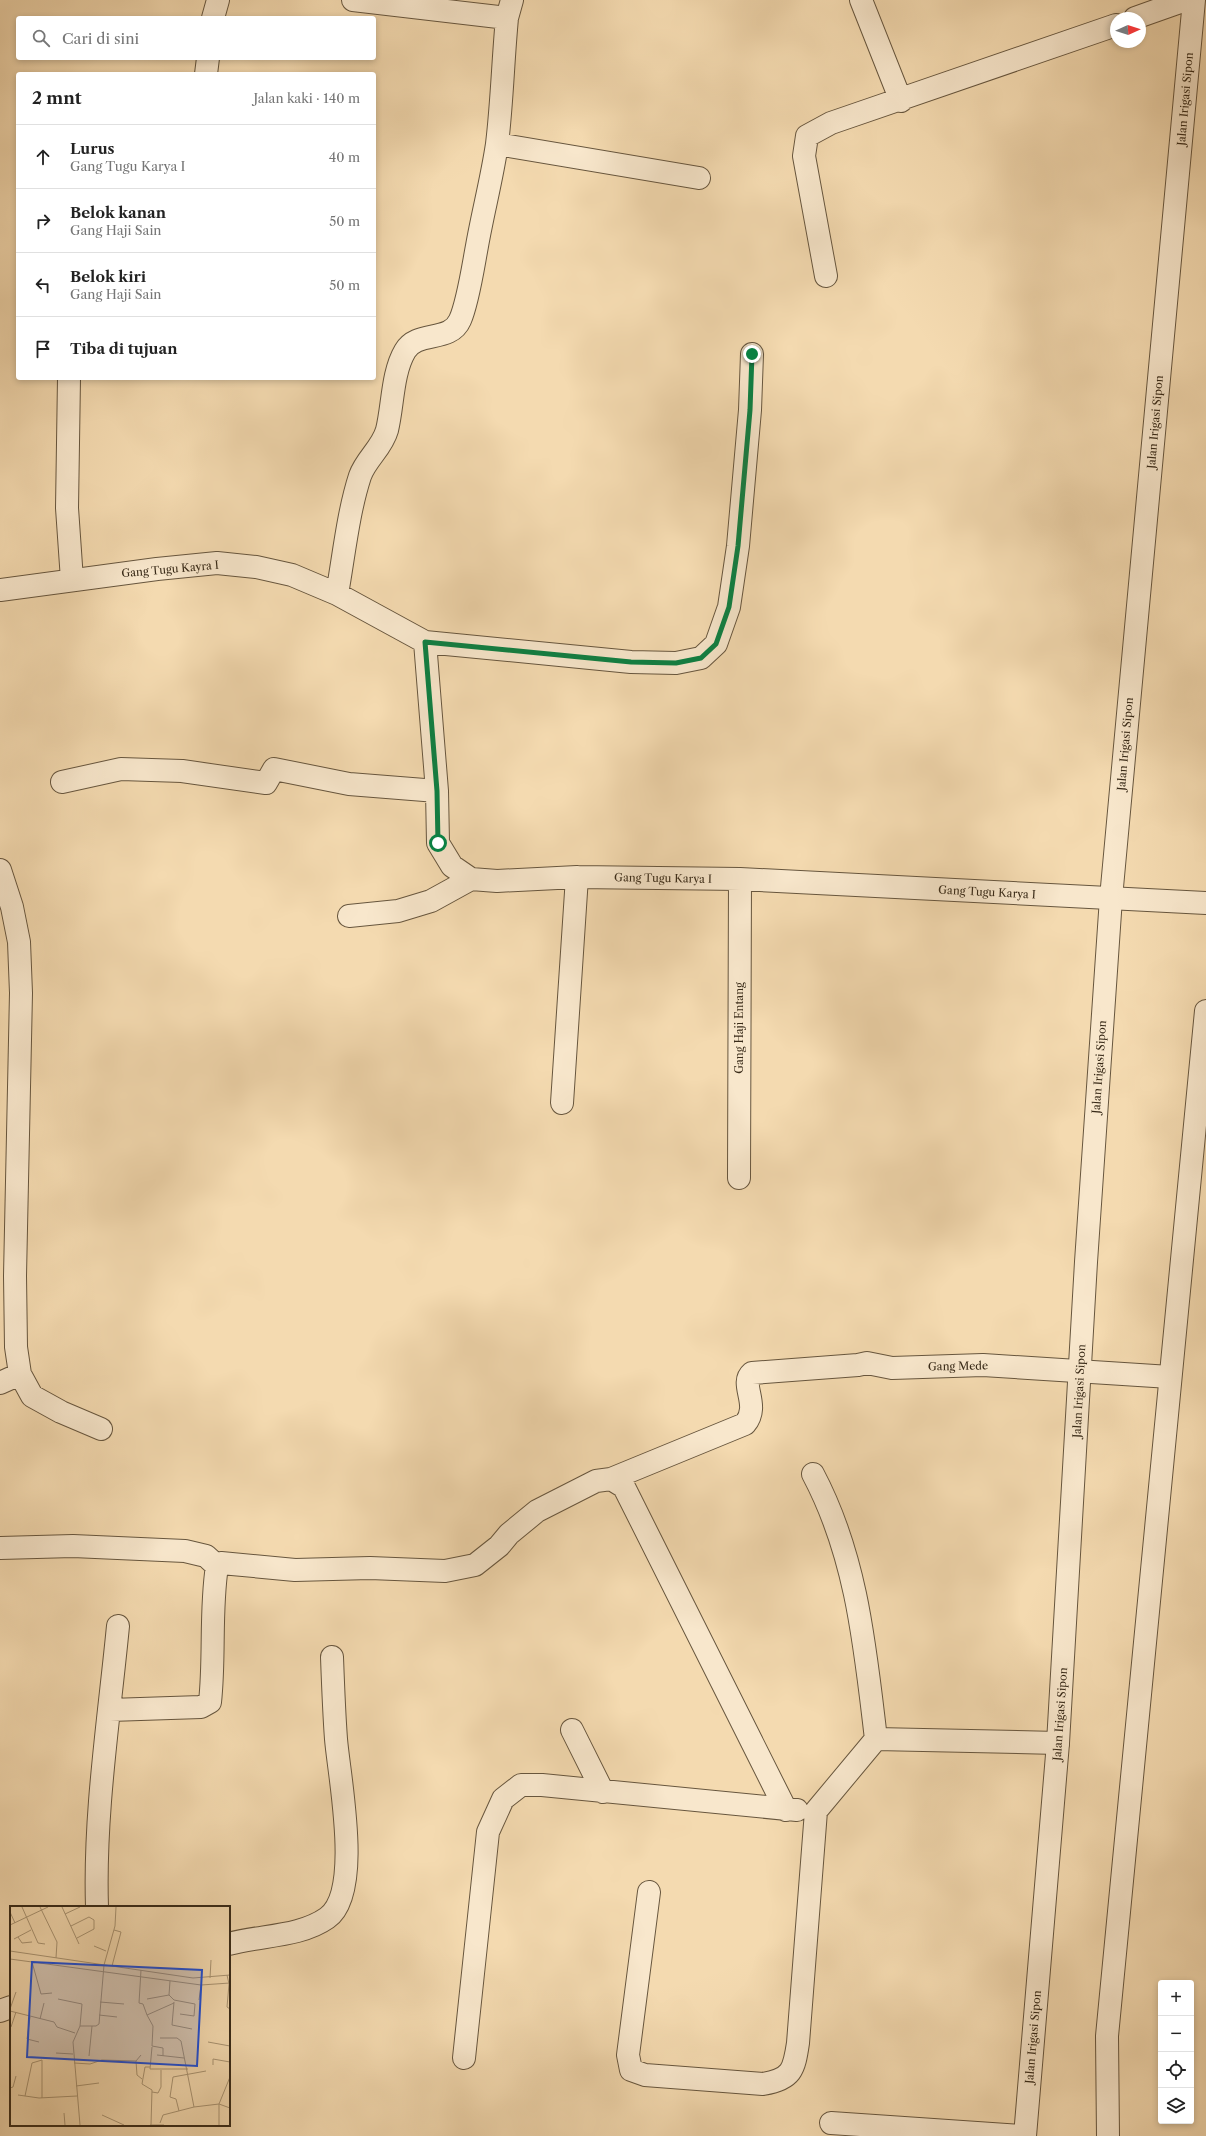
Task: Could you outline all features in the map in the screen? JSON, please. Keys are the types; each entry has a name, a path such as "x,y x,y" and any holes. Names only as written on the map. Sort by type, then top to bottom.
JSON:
{"street":[{"path":"214,16 218,0"},
{"path":"353,0 509,9 497,144 470,283 460,321 446,334 428,336 415,341 406,349 401,359 389,411 387,430 382,444 361,474 356,492 337,594 425,642 631,662 676,663 701,658 716,644 729,607 738,546 750,410 752,354"},
{"path":"861,0 900,101"},
{"path":"1146,14 1186,0"},
{"name":"Jalan Irigasi Sipon","path":"1024,2136 1058,1743 1080,1372 1194,0"},
{"path":"826,276 804,156 807,136 831,123 900,101 1110,27"},
{"path":"206,72 208,60"},
{"path":"497,144 699,178"},
{"path":"69,380 67,508 72,580"},
{"name":"Gang Tugu Kayra I","path":"0,590 217,563 256,567 292,575 337,594"},
{"name":"Gang Tugu Karya I","path":"425,642 437,791 438,843 452,866 471,878 497,881 577,877 740,879 1203,903"},
{"path":"62,782 121,769 182,771 266,783 274,769 349,784 437,791"},
{"path":"0,870 12,907 17,935 21,993 15,1276 16,1347 20,1374 32,1396 61,1412 101,1429"},
{"path":"562,1103 577,877"},
{"path":"349,916 398,911 431,902 471,878"},
{"name":"Gang Haji Entang","path":"739,1178 740,879"},
{"path":"1108,2136 1107,2036 1206,1011"},
{"name":"Gang Mede","path":"611,1479 745,1424 751,1417 752,1407 747,1383 749,1376 752,1373 868,1363 892,1368 983,1365 1104,1374 1170,1377"},
{"path":"0,1383 20,1374"},
{"path":"649,1892 628,2055 631,2070 645,2075 762,2084 780,2081 790,2072 795,2061 798,2043 816,1811 876,1739 863,1629 848,1560 830,1505 813,1474"},
{"path":"217,1566 221,1563 295,1570 370,1568 445,1571 475,1565 537,1511 596,1481 611,1479 624,1487 786,1810"},
{"path":"0,1548 73,1546 185,1551 206,1556 217,1566"},
{"path":"110,1710 201,1707 210,1702 213,1680 213,1590 217,1566"},
{"path":"97,1906 96,1883 102,1782 118,1626"},
{"path":"230,1944 310,1928 329,1916 343,1896 347,1835 336,1739 332,1657"},
{"path":"572,1730 603,1792"},
{"path":"876,1739 1058,1743"},
{"path":"464,2058 488,1832 503,1799 522,1785 542,1785 786,1810 816,1811"},
{"path":"0,2011 10,2007"},
{"path":"831,2123 1024,2136"}],"route":[{"path":"438,843 437,791 425,642 631,662 676,663 701,658 716,644 729,607 738,546 750,410 752,354"}]}
